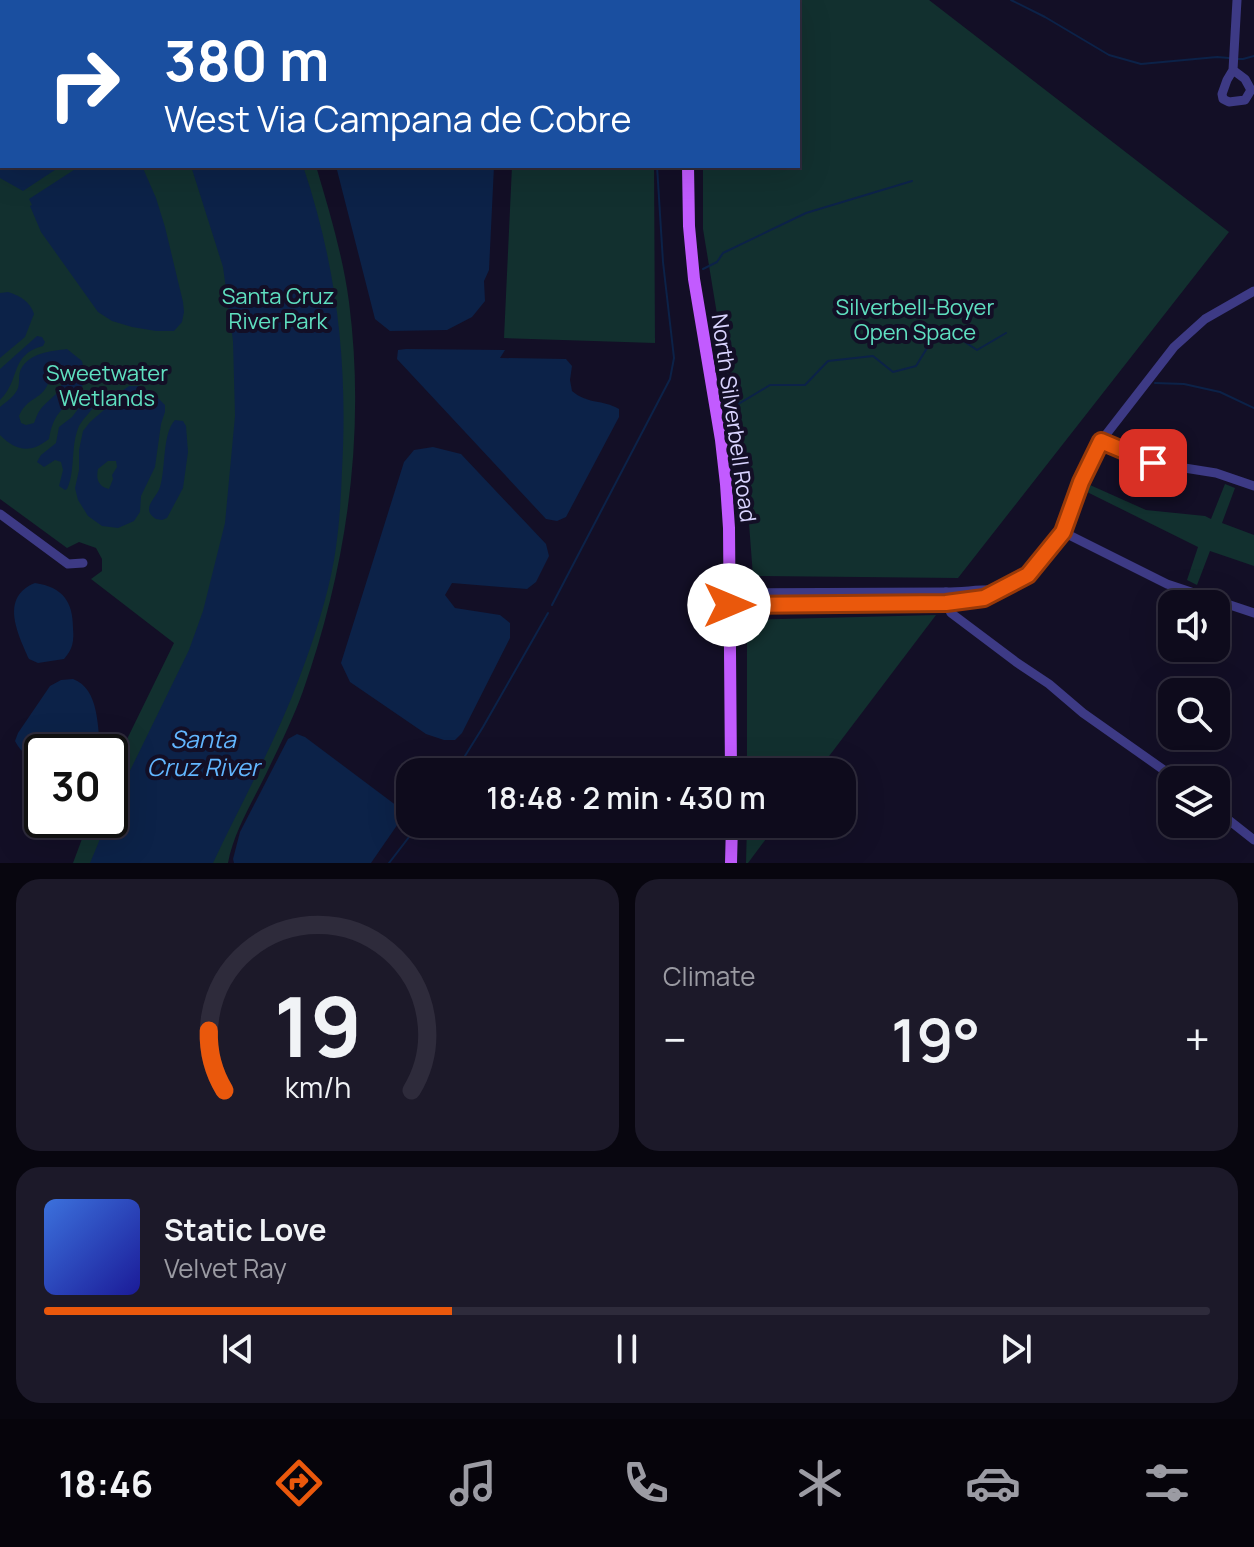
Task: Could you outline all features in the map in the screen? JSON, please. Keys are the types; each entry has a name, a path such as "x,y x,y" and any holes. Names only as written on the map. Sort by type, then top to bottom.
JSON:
{"main road":[{"name":"North Silverbell Road","path":"688,168 694,279 726,484 731,758"},
{"path":"731,863 732,838"}],"street":[{"path":"1233,70 1237,0"},
{"path":"729,599 892,603 984,598 1028,575 1063,532 1081,482 1101,441 1174,347 1205,319 1254,291"},
{"path":"1101,441 1153,463 1216,473 1254,486"},
{"path":"0,514 68,564 83,563"},
{"path":"1063,532 1167,584 1254,613"},
{"path":"892,592 892,603"},
{"path":"729,599 892,592 946,598"},
{"path":"946,598 951,613 1158,766"},
{"path":"1230,821 1254,840"}],"green space":[{"name":"Silverbell-Boyer Open Space","path":"800,0 929,0 1229,232 958,578 753,576 747,497 703,229 703,168 800,168"},
{"path":"0,168 317,168 343,268 354,351 354,450 349,499 331,596 303,691 239,828 228,863 73,863 82,838 128,838 128,737 174,643 91,579 102,571 102,559 96,548 79,542 67,548 0,499"},
{"path":"512,168 654,168 655,343 504,338"},
{"path":"1225,484 1235,488 1222,523 1254,535 1254,566 1210,551 1197,585 1187,580 1198,547 1087,492 1090,485 1146,510 1211,519"},
{"path":"936,615 828,758 747,758 747,620"},
{"path":"747,838 767,838 748,863"}],"water":[{"path":"0,168 58,168 23,191 0,178"},
{"path":"77,168 143,168 165,227 183,302 182,322 174,331 156,331 112,321 98,312 41,232 29,199"},
{"name":"Santa Cruz River","path":"192,168 304,168 332,279 343,392 336,549 320,619 291,700 213,863 90,863 100,838 128,838 128,775 189,650 203,611 225,523 235,416 233,341 223,267"},
{"path":"337,168 494,168 485,301 472,317 447,330 390,331 375,319"},
{"path":"8,292 24,300 34,314 25,337 0,358 0,293"},
{"path":"37,336 45,342 43,346 25,355 0,400 0,369"},
{"path":"67,349 82,361 85,375 80,395 58,414 49,439 29,449 12,444 0,435 0,407 17,391 20,371 29,359","holes":["60,370 60,389 40,410 34,423 21,423 19,416 22,410 48,384 44,377 47,372"]},
{"path":"398,350 505,350 500,358 566,359 572,366 572,391 619,409 619,417 566,517 557,521 546,519 397,359"},
{"path":"129,386 141,386 165,405 155,467 141,496 140,512 134,521 118,528 102,526 88,516 75,488 83,431 115,396","holes":["108,461 116,461 117,467 109,489 99,482 98,469"]},
{"path":"94,393 98,400 79,426 71,474 65,490 59,486 63,470 61,462 55,460 44,467 37,462 56,443 59,427"},
{"path":"175,420 183,421 186,426 188,452 183,488 167,518 162,520 153,517 149,509 160,487 166,442"},
{"path":"433,447 461,454 546,544 549,556 536,582 527,589 452,583 445,595 455,608 500,615 510,623 510,638 462,733 455,740 426,734 350,682 341,663 404,462 414,450"},
{"path":"35,583 53,588 68,603 73,619 73,637 64,659 38,663 29,659 20,638 14,616 15,606 24,589"},
{"path":"73,679 88,691 93,700 99,734 24,734 24,752 15,741 18,733 50,686 61,680"},
{"path":"297,734 305,737 396,805 396,827 371,863 234,863 240,832 288,739"}],"waterway":[{"path":"1011,0 1109,55 1141,64 1229,58"},
{"path":"1236,59 1254,56"},
{"path":"552,605 670,379 674,358 663,262 657,168"},
{"path":"703,269 717,262 723,253 806,213 912,181"},
{"path":"725,412 770,385 805,385 828,361 873,356 893,372 916,366 932,340 953,334 977,350 1006,333"},
{"path":"1155,383 1184,384 1220,392 1254,408"},
{"path":"464,758 548,613"},
{"path":"389,863 408,838"}],"route":[{"path":"729,605 946,603 984,598 1028,575 1063,532 1081,482 1101,441 1153,463"}],"park label":[{"name":"Santa Cruz River Park","path":"278,308"},
{"name":"Sweetwater Wetlands","path":"107,386"}]}
